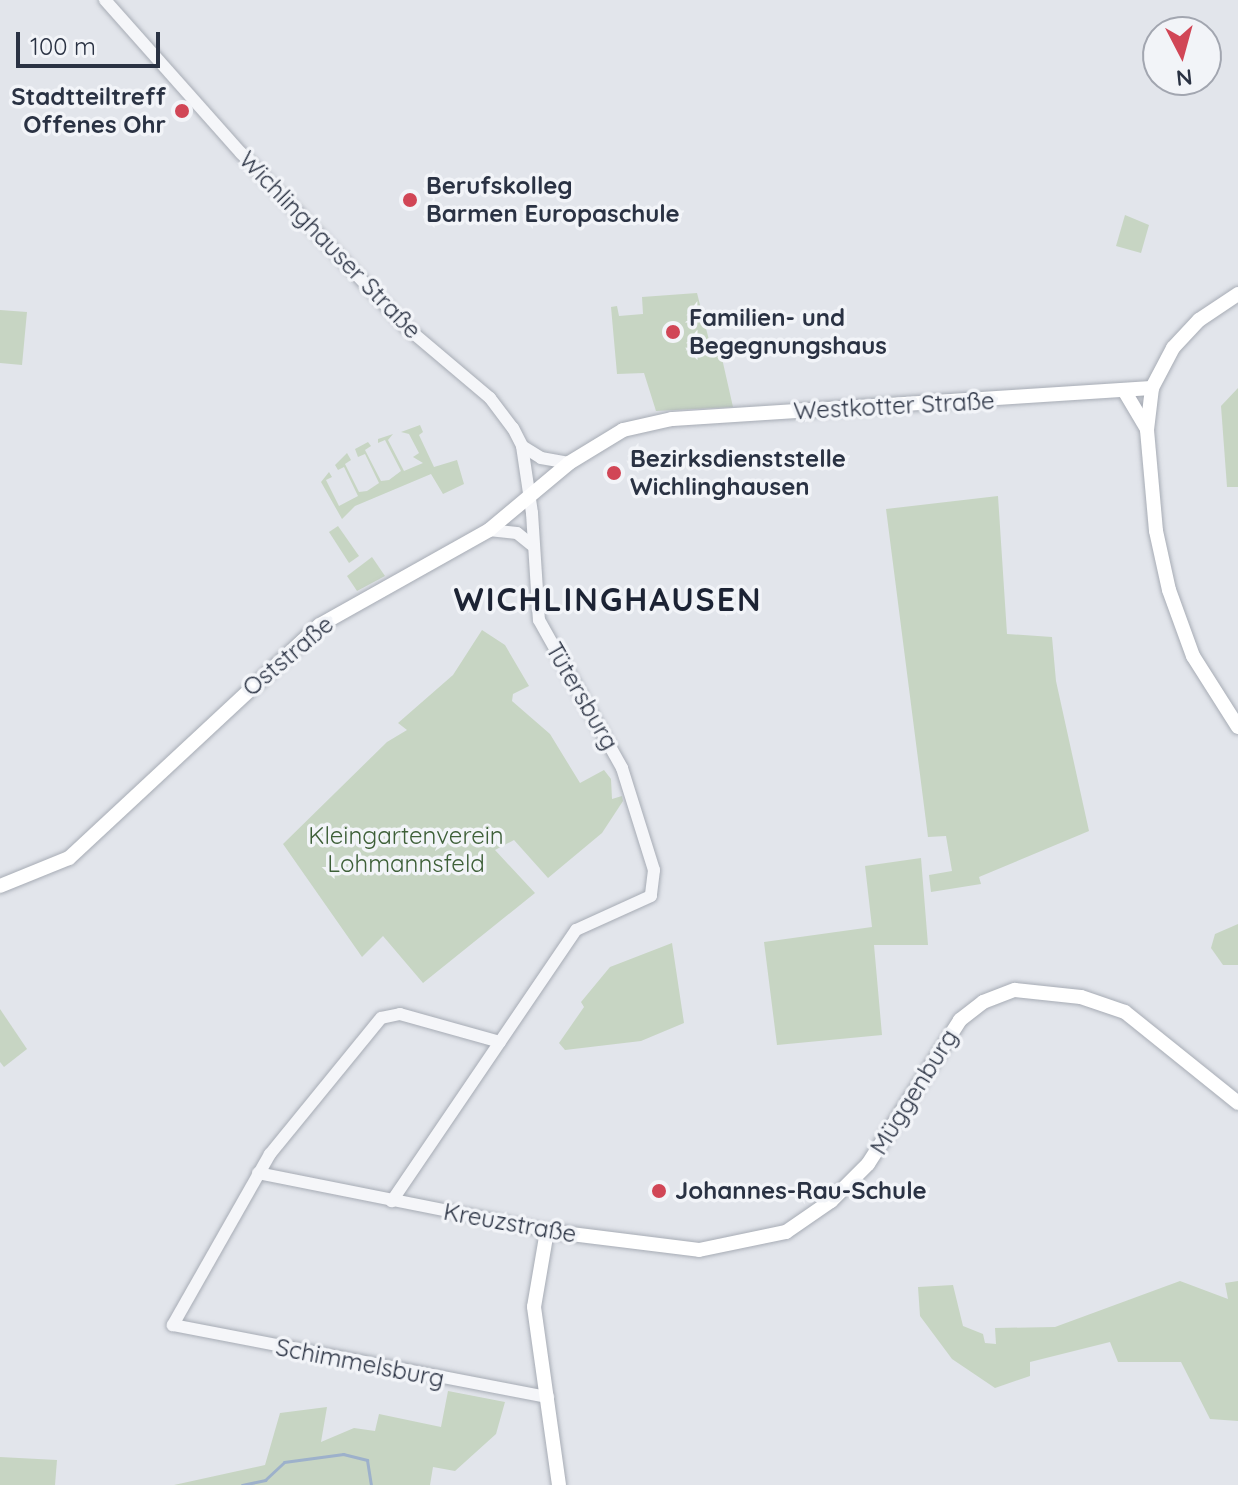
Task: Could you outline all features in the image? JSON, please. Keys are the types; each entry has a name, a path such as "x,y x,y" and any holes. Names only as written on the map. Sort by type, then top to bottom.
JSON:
{"main road":[{"path":"1238,294 1191,327 1152,388 1147,430 1156,531 1169,590 1193,656 1238,727"},
{"name":"Westkotter Straße","path":"530,498 569,463 623,430 662,420 1152,388"},
{"path":"1125,392 1147,430"},
{"name":"Oststraße","path":"0,886 63,862 303,638 489,530 530,498"},
{"name":"Müggenburg","path":"765,1240 808,1220 848,1185 884,1142 960,1020 983,1002 1015,990 1081,997 1125,1012 1238,1103"},
{"path":"547,1231 534,1307 559,1485"},
{"name":"Kreuzstraße","path":"547,1231 671,1249 765,1240"}],"street":[{"name":"Wichlinghauser Straße","path":"105,0 119,22 406,327 490,398 522,446 530,498"},
{"path":"522,446 541,458 569,463"},
{"name":"Tütersburg","path":"500,1042 576,930 643,902 656,890 622,768 539,620 530,498"},
{"path":"489,530 517,533 534,547"},
{"path":"258,1173 381,1018 400,1014 500,1042 392,1201"},
{"name":"Kreuzstraße","path":"258,1173 547,1231"},
{"name":"Schimmelsburg","path":"258,1173 173,1325 548,1397"}],"green space":[{"path":"1125,215 1149,225 1141,253 1116,246"},
{"path":"697,293 711,348 721,354 733,407 656,411 644,373 617,374 611,307 617,306 619,316 643,314 642,297"},
{"path":"0,310 27,312 22,365 0,363"},
{"path":"1238,388 1238,487 1227,487 1221,406"},
{"path":"420,425 423,432 419,435 434,467 457,460 464,484 443,494 431,474 355,506 342,519 321,482 329,472 332,477 326,480 339,506 358,496 344,467 338,470 335,465 347,453 351,460 345,464 359,492 367,491 379,483 365,454 358,457 355,449 368,442 371,446 365,450 381,481 389,480 401,471 385,440 378,443 378,439 393,434 388,440 404,471 423,463 413,457 419,453 409,434 401,432"},
{"path":"998,496 1007,634 1052,637 1056,681 1089,831 979,877 981,884 931,892 929,875 952,871 946,836 928,837 886,509"},
{"path":"338,526 359,556 349,563 329,532"},
{"path":"372,557 385,576 357,591 347,576"},
{"name":"Kleingartenverein Lohmannsfeld","path":"482,630 505,645 529,686 513,694 512,701 550,734 580,783 604,770 611,779 612,799 622,796 623,801 602,833 548,878 514,840 495,850 535,893 423,983 383,936 362,957 283,844 387,742 407,730 398,723 453,675"},
{"path":"921,858 928,945 874,945 882,1035 777,1045 764,942 872,927 865,866"},
{"path":"1238,924 1238,965 1223,965 1211,948 1215,934"},
{"path":"672,943 684,1023 641,1041 565,1050 559,1043 584,1007 581,1002 610,967"},
{"path":"0,1009 27,1049 4,1067 0,1062"},
{"path":"1180,1281 1228,1299 1225,1283 1238,1281 1238,1421 1210,1419 1181,1362 1118,1362 1110,1342 1030,1362 1030,1376 995,1388 952,1359 920,1316 918,1287 953,1285 963,1326 983,1334 985,1343 996,1344 995,1328 1055,1327"},
{"path":"448,1391 505,1402 496,1434 455,1471 433,1467 430,1485 174,1485 265,1465 280,1413 327,1407 321,1442 354,1428 375,1431 379,1414 441,1427"},
{"path":"0,1457 57,1460 55,1485 0,1485"}],"waterway":[{"path":"242,1485 265,1480 284,1462 343,1454 367,1460 371,1485"}],"place":[{"name":"Stadtteiltreff Offenes Ohr","path":"182,111"},
{"name":"Berufskolleg Barmen Europaschule","path":"410,200"},
{"name":"Familien- und Begegnungshaus","path":"673,332"},
{"name":"Bezirksdienststelle Wichlinghausen","path":"614,473"},
{"name":"Johannes-Rau-Schule","path":"659,1191"}],"district":[{"name":"WICHLINGHAUSEN","path":"608,599"}]}
